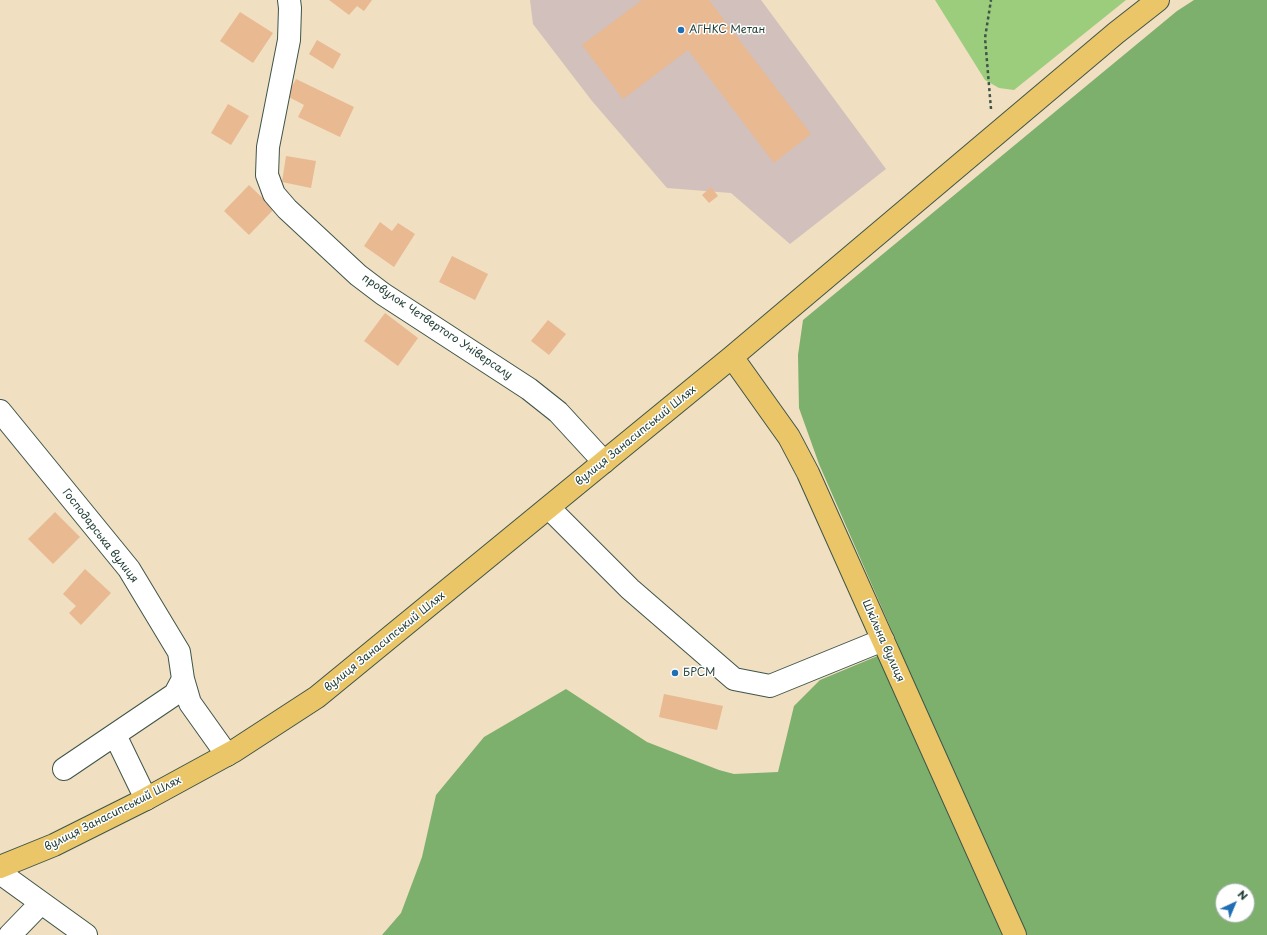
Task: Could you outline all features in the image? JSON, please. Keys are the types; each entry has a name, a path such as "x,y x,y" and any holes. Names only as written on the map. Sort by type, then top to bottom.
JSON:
{"main road":[{"name":"вулиця Занасипський Шлях","path":"0,867 54,845 146,799 227,755 317,697 732,357 1116,33 1158,0"},
{"name":"Шкільна вулиця","path":"732,357 789,437 808,473 1015,935"}],"street":[{"name":"провулок Четвертого Універсалу","path":"289,0 289,40 268,147 267,175 274,194 287,209 358,275 383,294 529,389 558,412 604,462"},
{"name":"Господарська вулиця","path":"0,411 129,570 179,652 183,679 190,703 227,755"},
{"path":"549,508 630,589 734,679 770,686 883,640"},
{"path":"64,769 175,694 183,679"},
{"path":"116,735 146,799"},
{"path":"0,873 86,935"},
{"path":"10,935 41,903"}],"path":[{"path":"991,0 985,38 993,137"}],"shaded area":[{"path":"530,0 761,0 886,169 790,244 731,193 667,188 592,101 533,24"}],"green space":[{"path":"935,0 1126,0 1014,90 999,88 985,80"},
{"path":"1194,0 1267,0 1267,935 382,935 401,913 422,857 436,795 484,737 566,689 647,742 719,770 734,774 778,772 794,706 820,680 899,647 819,464 799,408 798,355 803,320 1177,11"}],"building":[{"path":"329,0 372,0 364,11 357,6 349,15"},
{"path":"642,0 709,0 811,134 774,163 688,50 623,99 582,45"},
{"path":"240,12 273,33 253,63 220,41"},
{"path":"317,40 341,54 333,69 309,54"},
{"path":"296,79 354,107 340,137 298,117 304,105 287,96"},
{"path":"228,104 249,116 231,145 211,133"},
{"path":"286,156 316,161 311,188 282,182"},
{"path":"249,185 274,209 249,235 224,211"},
{"path":"711,187 718,196 709,203 702,195"},
{"path":"380,222 392,231 398,223 415,234 394,267 364,246"},
{"path":"452,256 488,274 475,300 439,282"},
{"path":"385,313 418,338 398,366 364,341"},
{"path":"548,320 566,334 549,355 531,341"},
{"path":"55,512 80,537 53,564 28,539"},
{"path":"85,569 111,593 81,625 69,613 76,606 63,594"},
{"path":"664,694 723,706 717,730 659,717"}],"place":[{"name":"АГНКС Метан","path":"681,30"},
{"name":"БРСМ","path":"675,673"}]}
